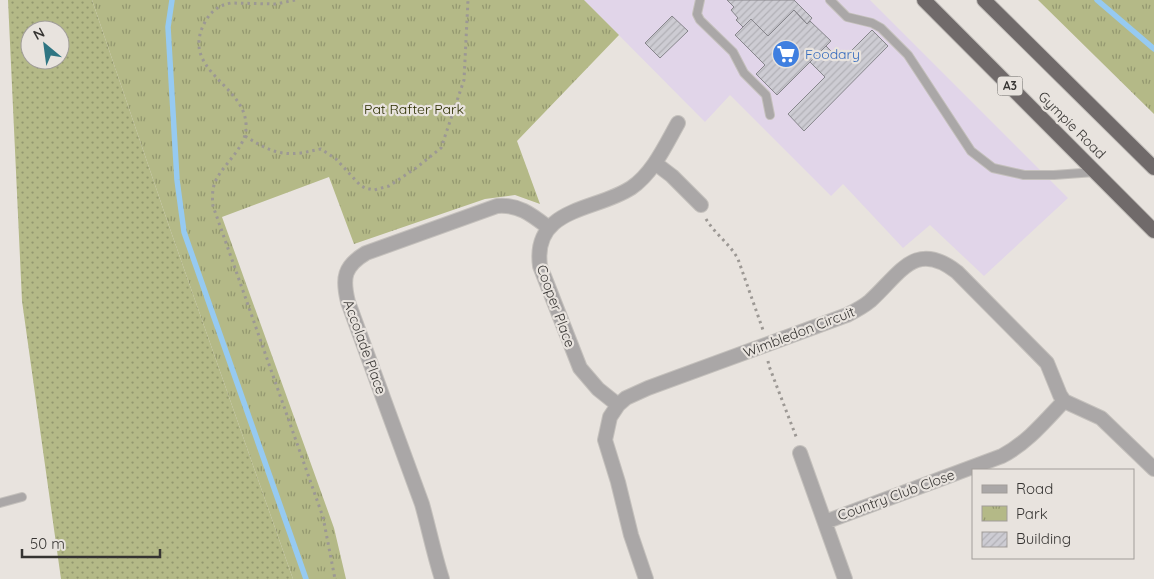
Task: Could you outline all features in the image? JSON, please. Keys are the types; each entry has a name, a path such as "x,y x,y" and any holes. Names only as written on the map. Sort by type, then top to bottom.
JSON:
{"highway":[{"name":"Gympie Road","path":"924,0 1154,231"},
{"name":"Gympie Road","path":"984,0 1154,168"}],"street":[{"path":"549,228 563,216 630,189 639,182 655,163 678,123"},
{"path":"655,163 672,176 701,205"},
{"name":"Accolade Place","path":"442,579 422,504 348,302 345,289 345,275 353,262 366,253 497,206 507,205 520,208 549,228"},
{"name":"Cooper Place","path":"549,228 539,250 540,266 574,356 588,379 618,404"},
{"name":"Wimbledon Circuit","path":"618,404 626,398 648,388 847,315 869,302 907,264 926,258 938,260 958,272 1040,356 1051,370 1064,401"},
{"path":"1064,401 1101,418 1154,469"},
{"name":"Country Club Close","path":"825,522 1002,456 1028,438 1064,401"},
{"path":"618,404 610,417 605,440 631,535 646,579"},
{"name":"Country Club Close","path":"800,454 845,579"}],"lane":[{"path":"700,0 697,14 700,20 733,52 744,73 766,95 770,115"},
{"path":"830,0 847,17 872,23 881,28 908,56 971,151 992,168 1024,175 1054,176 1095,172"},
{"path":"0,503 22,497"}],"path":[{"path":"295,0 276,4 224,4 211,13 199,37 201,56 208,69 241,107 246,124 245,136 241,145 216,180 213,188 213,206 323,516 335,579"},
{"path":"245,136 264,148 279,153 301,153 321,149 336,159 365,188 374,190 388,186 416,168 441,148 464,80 468,0"},
{"path":"701,205 702,213 710,226 738,259 764,335"},
{"path":"768,355 769,366 800,444 800,454"}],"shaded area":[{"path":"584,0 870,0 1068,198 984,276 930,225 903,248 843,184 831,196 730,95 705,122"}],"green space":[{"path":"8,0 92,0 293,579 61,579 22,301"},
{"name":"Pat Rafter Park","path":"92,0 584,0 619,35 517,141 540,204 515,195 485,199 354,244 329,177 222,217 334,528 346,579 293,579"},
{"path":"1038,0 1154,0 1154,114"}],"building":[{"path":"727,0 794,0 812,18 807,24 794,10 768,36 751,19 743,27 736,20 738,18 731,10 734,7"},
{"name":"Foodary","path":"794,10 807,24 810,21 831,41 777,95 756,74 765,65 735,35 751,19 768,36"},
{"path":"672,16 688,31 660,58 645,43"},
{"path":"872,30 888,46 804,131 788,114 825,77 810,62 826,46 841,61"}],"waterway":[{"path":"172,0 168,27 177,180 184,232 306,579"},
{"path":"1097,0 1154,49"}],"place":[{"name":"Foodary","path":"786,54"}]}
